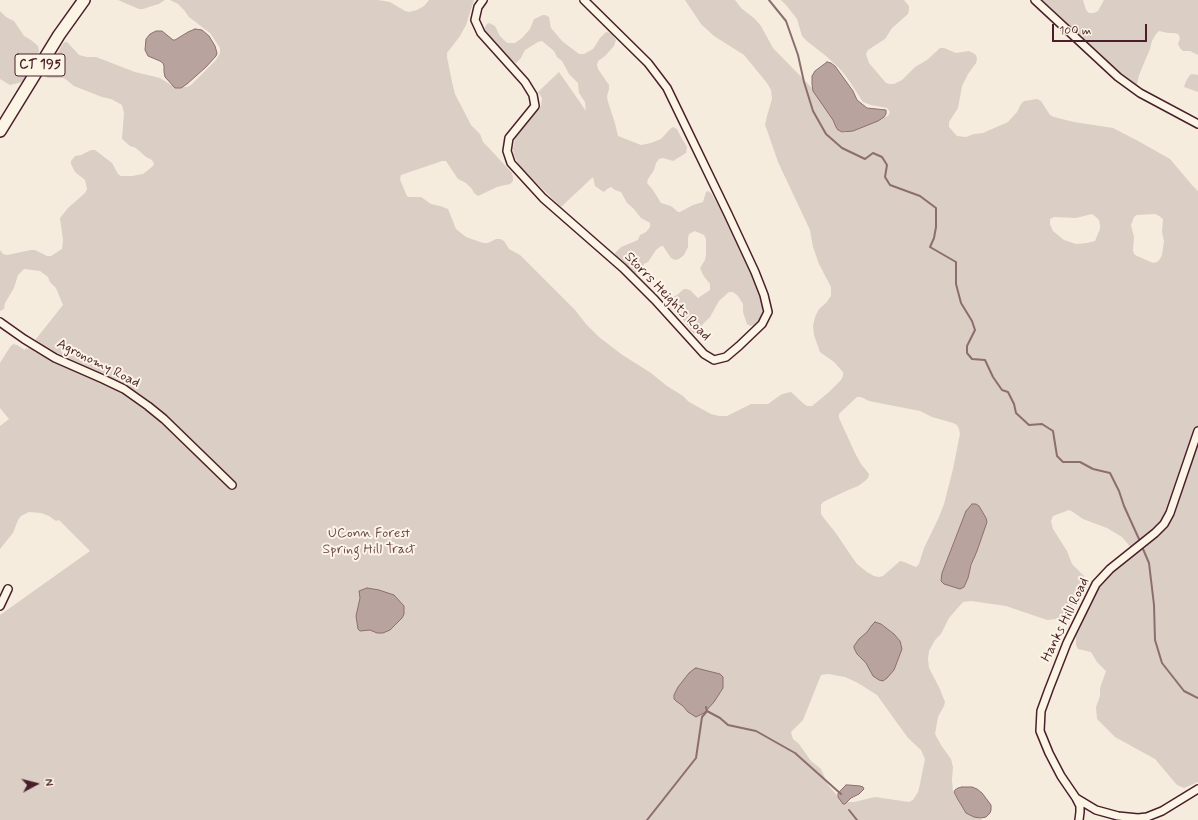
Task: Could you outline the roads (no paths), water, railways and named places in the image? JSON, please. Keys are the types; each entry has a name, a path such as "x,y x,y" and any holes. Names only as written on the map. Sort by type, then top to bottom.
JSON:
{"main road":[{"name":"CT 195","path":"0,131 59,35 84,0"}],"street":[{"name":"Storrs Heights Road","path":"483,0 478,7 475,20 481,33 525,82 533,96 535,106 509,138 507,151 511,163 543,198 634,279 704,354 714,360 726,357 762,324 768,312 764,295 755,272 667,88 648,63 584,0"},
{"path":"1034,0 1118,77 1140,93 1198,124"},
{"name":"Agronomy Road","path":"0,322 24,339 56,358 114,384 142,401 164,419 216,467 232,484"},
{"name":"Hanks Hill Road","path":"1079,819 1080,806 1061,776 1040,731 1041,711 1067,643 1096,584 1110,569 1156,533 1164,524 1170,513 1198,431"},
{"path":"0,606 8,589"},
{"path":"1076,798 1096,810 1125,817 1144,818 1167,808 1198,789"},
{"path":"1079,819 1086,812 1096,810"}],"waterway":[{"path":"769,0 786,21 798,55 813,111 826,134 842,148 865,159 873,153 882,157 887,165 885,177 890,185 920,196 936,208 936,227 934,238 930,247 956,262 956,284 961,303 972,321 975,330 967,346 967,353 972,359 985,360 993,377 1002,390 1008,392 1014,404 1016,413 1029,425 1042,424 1053,431 1057,456 1063,462 1080,462 1093,469 1110,473 1139,539"},
{"path":"1143,549 1149,563 1154,605 1155,640 1162,663 1184,691 1198,698"},
{"path":"706,707 707,711 720,718 728,725 756,731 795,753 841,794"},
{"path":"647,820 696,758 702,717 707,711"},
{"path":"849,810 857,820"}],"park label":[{"name":"UConn Forest Spring Hill Tract","path":"369,542"}]}
